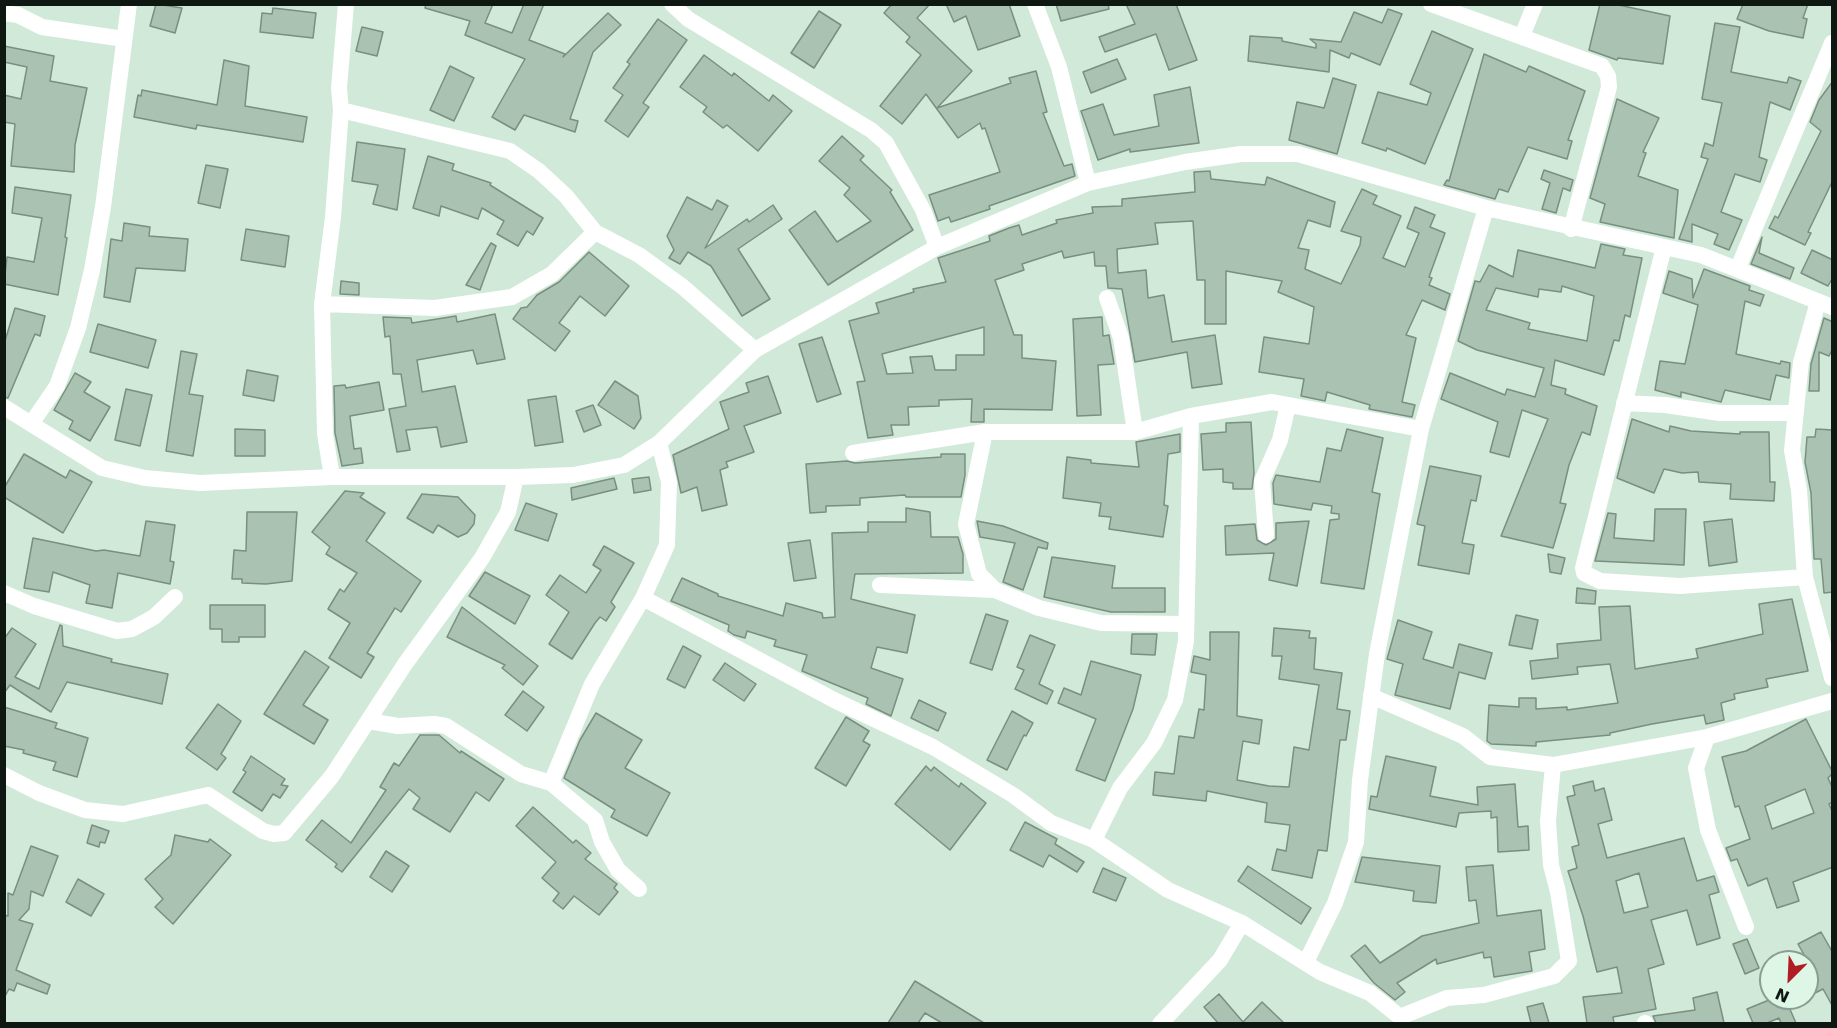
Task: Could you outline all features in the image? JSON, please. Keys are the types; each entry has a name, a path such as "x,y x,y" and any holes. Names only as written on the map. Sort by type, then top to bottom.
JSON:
{"street":[{"path":"31,424 57,386 78,328 92,270 103,207 129,4"},
{"path":"332,477 325,434 322,304 341,111 339,88 346,4"},
{"path":"672,4 688,19 871,130 886,143 923,210 937,247"},
{"path":"1035,4 1059,67 1088,183"},
{"path":"1431,4 1602,66 1608,76 1609,87 1571,229"},
{"path":"1522,36 1536,4"},
{"path":"4,13 18,15 42,27 124,39"},
{"path":"1738,268 1833,43"},
{"path":"341,111 510,151 539,171 566,196 595,232 639,255 683,287 755,350"},
{"path":"4,407 102,468 144,478 200,483 332,477 573,475 624,465 659,443 755,350 937,247 1088,183 1185,162 1241,154 1298,154 1486,208 1571,229 1701,255 1825,305 1801,362 1792,450 1799,490 1805,577 1833,678"},
{"path":"1306,962 1335,903 1356,842 1371,696 1421,429 1486,208"},
{"path":"322,304 435,308 512,297 552,274 595,232"},
{"path":"1664,247 1582,568 1584,573 1600,581 1680,586 1805,577"},
{"path":"1107,298 1121,338 1135,432"},
{"path":"853,453 985,432 1135,432 1191,416 1272,402 1421,429"},
{"path":"1624,403 1665,405 1720,413 1795,413"},
{"path":"1266,535 1262,481 1280,440 1288,405"},
{"path":"1094,840 1120,788 1154,743 1175,700 1186,641 1191,416"},
{"path":"985,432 966,524 978,574 995,590"},
{"path":"551,783 592,684 643,598 667,545 669,482 659,443"},
{"path":"4,775 39,793 85,810 123,814 208,795 263,831 284,833 332,776 405,664 498,533 508,512 516,477"},
{"path":"880,585 995,590 1039,608 1101,623 1186,624"},
{"path":"4,593 34,606 117,630 132,629 153,616 176,597"},
{"path":"643,598 836,701 933,747 1013,795 1051,823 1094,840 1168,890 1242,923 1320,972 1370,993 1400,1017 1447,998 1484,995 1554,976 1569,961 1558,892 1551,865 1548,821 1553,765"},
{"path":"1371,696 1463,736 1490,757 1553,765 1707,737 1833,701"},
{"path":"368,721 398,726 434,724 446,726 521,774 551,783 595,820 602,842 618,870 639,889"},
{"path":"1707,737 1696,768 1708,830 1746,927"},
{"path":"1160,1023 1220,960 1242,923"}],"building":[{"path":"156,4 182,8 175,33 150,26"},
{"path":"426,4 493,4 485,23 512,33 524,4 544,4 529,40 565,54 563,57 608,13 621,25 593,52 570,119 578,121 575,132 524,115 515,130 492,117 525,59 465,35 470,21 425,8"},
{"path":"892,4 930,4 917,18 972,71 937,108 1011,83 1009,78 1036,71 1047,112 1043,113 1064,166 1072,164 1075,176 951,222 949,217 938,221 929,195 1000,172 985,128 982,129 980,123 958,138 926,94 902,124 880,106 921,55 906,42 910,37 884,13"},
{"path":"946,4 1009,4 1020,36 978,50 966,16 954,22"},
{"path":"1056,4 1108,4 1109,9 1061,21"},
{"path":"1126,4 1176,4 1197,60 1169,70 1156,34 1105,52 1099,37 1135,24"},
{"path":"1600,4 1614,4 1670,16 1663,64 1618,58 1617,60 1589,50"},
{"path":"1743,4 1808,4 1803,18 1807,19 1803,38 1769,31 1737,19"},
{"path":"273,8 316,13 313,38 260,32 262,13 272,14"},
{"path":"1388,9 1402,14 1380,65 1351,53 1349,58 1330,50 1329,72 1248,61 1250,36 1282,38 1282,41 1316,48 1316,44 1310,39 1341,42 1354,12 1382,23"},
{"path":"819,11 841,25 814,68 791,53"},
{"path":"658,19 687,40 643,103 649,107 628,137 605,121 623,95 613,88 630,64 627,62"},
{"path":"1715,23 1740,27 1731,72 1787,83 1789,77 1801,81 1790,110 1770,102 1759,157 1767,160 1760,182 1735,174 1721,212 1742,220 1729,250 1714,244 1718,234 1692,224 1692,242 1679,239 1708,159 1701,157 1705,143 1713,146 1722,103 1702,99"},
{"path":"362,27 383,32 377,56 356,51"},
{"path":"1432,31 1473,49 1425,164 1387,148 1386,151 1362,143 1378,92 1427,105 1431,93 1410,84"},
{"path":"4,46 54,56 50,81 87,88 75,145 74,172 11,166 15,124 4,122 4,95 21,99 27,67 4,62"},
{"path":"1484,54 1526,72 1529,66 1585,91 1568,140 1572,141 1567,159 1528,147 1508,192 1499,189 1495,199 1444,185 1447,180 1449,181"},
{"path":"704,55 732,76 734,73 769,101 773,95 792,111 758,151 727,125 723,128 703,112 707,107 680,87"},
{"path":"1117,59 1126,79 1091,93 1083,72"},
{"path":"224,60 249,66 245,106 307,117 303,142 197,125 196,129 134,117 138,95 141,96 142,90 217,105"},
{"path":"450,66 474,78 454,121 430,110"},
{"path":"1333,78 1356,85 1337,154 1289,140 1297,102 1324,108"},
{"path":"1833,81 1833,180 1808,232 1811,233 1805,245 1769,228 1775,216 1778,218 1821,131 1810,122 1819,100"},
{"path":"1190,87 1199,143 1130,152 1130,149 1098,160 1081,111 1103,104 1114,135 1159,126 1154,95"},
{"path":"1617,99 1659,118 1643,152 1646,153 1638,176 1678,190 1674,238 1600,222 1605,204 1590,198"},
{"path":"842,136 864,156 860,160 892,190 890,192 913,230 828,285 789,230 815,211 837,242 871,221 844,195 850,188 819,161"},
{"path":"357,142 405,149 397,210 373,204 378,185 352,181"},
{"path":"428,156 454,164 452,170 491,183 490,185 543,218 533,235 527,231 518,246 497,234 504,221 482,208 478,219 441,206 439,216 413,208"},
{"path":"206,165 228,169 220,208 198,203"},
{"path":"1544,170 1573,180 1570,191 1563,188 1556,213 1542,209 1550,183 1541,179"},
{"path":"1210,171 1211,179 1265,185 1267,177 1335,202 1330,227 1308,220 1298,248 1309,250 1305,269 1341,284 1360,245 1361,237 1341,231 1362,189 1377,196 1373,204 1401,216 1383,258 1405,267 1419,233 1407,228 1415,207 1435,215 1430,227 1445,233 1429,277 1432,278 1429,285 1450,294 1445,310 1422,300 1406,335 1416,338 1402,402 1415,405 1412,417 1369,409 1370,405 1327,392 1325,401 1301,396 1304,379 1259,372 1264,337 1309,344 1314,307 1278,292 1282,281 1226,271 1226,324 1205,324 1205,280 1197,280 1193,221 1155,223 1158,244 1117,249 1118,273 1146,270 1148,298 1164,295 1172,342 1215,335 1222,384 1192,388 1187,352 1135,362 1122,289 1108,288 1106,266 1095,266 1094,252 1064,258 1062,251 1022,264 1024,270 995,280 1014,335 1022,335 1022,358 1056,361 1052,410 984,409 984,422 971,422 972,399 939,400 939,406 908,407 909,425 891,425 893,435 868,438 857,382 865,381 849,321 879,313 876,303 914,292 913,289 946,282 938,258 990,241 989,236 1019,225 1022,235 1057,223 1056,220 1093,213 1092,207 1122,206 1122,199 1195,192 1194,172","holes":["984,327 984,355 956,355 956,370 935,370 932,356 910,357 913,373 887,374 882,354"]},
{"path":"15,187 71,195 58,295 4,284 7,257 34,262 42,218 12,213"},
{"path":"687,197 712,210 717,200 728,206 705,248 747,219 749,222 773,205 782,219 738,249 770,299 742,316 711,266 688,252 680,264 669,258 674,250 667,236"},
{"path":"124,223 150,227 149,236 188,239 185,271 136,268 130,302 104,297 111,239 122,241"},
{"path":"246,229 289,236 285,267 241,260"},
{"path":"1762,237 1759,253 1794,268 1790,279 1751,264"},
{"path":"491,243 496,246 480,290 466,285"},
{"path":"1601,244 1625,249 1623,255 1642,258 1630,317 1625,315 1619,341 1614,340 1604,375 1555,360 1551,385 1566,389 1565,394 1597,406 1590,435 1582,432 1569,465 1560,503 1566,504 1553,548 1501,536 1548,419 1522,410 1509,457 1490,452 1498,422 1441,399 1450,373 1505,395 1507,389 1535,397 1544,368 1477,350 1458,341 1475,281 1480,282 1489,265 1513,277 1518,250 1595,268","holes":["1562,286 1594,296 1587,341 1528,329 1530,323 1486,310 1496,288 1538,297 1539,289 1561,292"]},
{"path":"1812,250 1833,260 1833,277 1828,286 1801,273"},
{"path":"589,252 629,286 605,316 580,296 559,323 570,331 555,351 513,319 521,308 527,307 537,295 559,282"},
{"path":"1704,269 1750,286 1749,290 1764,295 1760,306 1745,301 1736,354 1780,364 1781,361 1790,363 1789,378 1776,375 1770,400 1725,390 1721,402 1681,392 1681,397 1655,390 1660,361 1685,364 1698,305 1663,293 1669,271 1692,279 1693,298"},
{"path":"341,281 359,283 359,295 340,294"},
{"path":"15,308 45,316 40,336 35,334 8,398 4,397 4,344"},
{"path":"495,314 505,359 477,364 473,350 417,360 422,392 455,386 467,442 441,447 437,427 406,430 410,450 397,452 389,409 406,406 401,374 393,374 390,336 385,337 383,317 411,318 412,323 456,316 457,322"},
{"path":"1102,317 1103,336 1109,335 1114,364 1098,365 1101,415 1077,416 1073,319"},
{"path":"1824,318 1833,322 1833,348 1829,356 1819,352 1819,391 1809,391 1811,364"},
{"path":"98,324 156,340 148,368 90,352"},
{"path":"822,337 841,394 817,402 799,344"},
{"path":"181,351 197,354 189,394 203,396 193,456 166,451"},
{"path":"247,370 278,376 274,401 243,395"},
{"path":"75,373 91,382 84,392 110,407 90,441 69,429 73,421 54,410"},
{"path":"768,376 781,413 744,426 754,452 726,462 728,467 720,470 727,505 702,511 697,487 681,493 673,455 729,429 720,402 749,392 746,383"},
{"path":"615,381 638,396 641,418 634,429 598,405"},
{"path":"379,382 384,410 350,416 354,449 361,448 363,463 342,466 335,433 334,386 345,385 346,388"},
{"path":"126,389 152,395 140,446 115,440"},
{"path":"556,396 563,442 535,446 528,400"},
{"path":"593,405 601,425 584,432 576,411"},
{"path":"1632,419 1669,432 1670,426 1691,431 1740,434 1740,432 1769,432 1770,482 1775,482 1774,501 1730,499 1731,484 1699,482 1698,472 1682,473 1664,469 1654,493 1617,478"},
{"path":"1251,422 1254,473 1252,489 1233,489 1233,483 1223,482 1223,469 1203,470 1201,434 1226,432 1226,423"},
{"path":"235,429 265,430 265,456 235,456"},
{"path":"1347,429 1383,438 1372,492 1380,494 1364,589 1321,583 1330,520 1339,519 1339,514 1331,513 1332,506 1313,503 1311,510 1274,504 1273,483 1276,475 1320,482 1327,448 1341,451"},
{"path":"1816,429 1833,430 1833,592 1824,593 1821,559 1814,559 1811,493 1805,462 1807,437 1815,437"},
{"path":"1180,434 1180,452 1168,454 1164,505 1168,506 1163,537 1109,529 1111,517 1099,516 1101,503 1063,498 1067,457 1091,460 1091,463 1139,467 1136,442"},
{"path":"24,454 66,478 70,470 92,482 63,533 4,497 4,488"},
{"path":"941,454 965,454 965,475 961,497 906,497 905,495 860,498 860,505 826,506 826,512 810,513 806,464 941,457"},
{"path":"1430,466 1481,476 1476,501 1471,500 1462,543 1474,545 1469,574 1418,565 1425,526 1417,524"},
{"path":"649,477 651,490 634,493 632,479"},
{"path":"614,478 617,489 572,500 571,488"},
{"path":"345,491 364,493 360,497 385,513 366,541 421,581 401,612 395,608 367,653 374,657 361,678 329,658 350,623 328,609 340,589 344,592 357,573 326,554 330,547 312,532"},
{"path":"422,494 458,497 475,515 474,524 467,533 458,537 438,525 433,533 407,518"},
{"path":"526,503 557,514 548,541 515,530"},
{"path":"906,508 930,512 931,537 958,537 963,554 963,573 855,574 851,599 915,615 907,653 877,647 871,668 903,679 891,716 866,704 868,698 802,671 807,655 774,646 776,640 747,631 745,638 734,635 728,631 729,625 671,601 682,578 718,596 783,616 786,603 822,613 823,618 835,617 832,533 868,532 868,522 906,522"},
{"path":"1655,509 1686,509 1684,565 1595,561 1608,513 1616,514 1614,538 1654,541"},
{"path":"247,512 297,512 292,581 266,584 242,583 242,579 232,579 234,550 246,551"},
{"path":"1732,519 1737,562 1709,566 1704,522"},
{"path":"146,521 175,525 170,561 174,562 170,584 118,573 112,608 86,603 90,585 53,572 49,592 24,588 33,538 96,551 104,550 140,556"},
{"path":"977,521 1003,526 1048,543 1047,549 1038,547 1023,590 1003,582 1015,543 980,537"},
{"path":"1309,521 1297,586 1269,580 1274,553 1226,555 1225,526 1255,524 1257,540 1266,545 1276,539 1276,523"},
{"path":"810,540 816,578 794,581 788,543"},
{"path":"604,546 634,563 611,602 615,607 606,621 600,617 572,659 549,644 569,612 546,595 560,575 586,593 601,570 593,565"},
{"path":"1548,554 1565,558 1561,574 1550,572"},
{"path":"1052,557 1115,566 1112,588 1165,588 1165,612 1111,612 1044,597"},
{"path":"485,572 530,596 515,624 469,596"},
{"path":"1577,588 1596,591 1595,604 1576,603"},
{"path":"1792,599 1808,671 1766,679 1768,687 1734,694 1735,699 1721,703 1724,720 1706,724 1704,715 1652,724 1610,733 1610,735 1536,742 1536,746 1491,744 1487,741 1489,705 1519,707 1519,698 1536,698 1536,709 1567,707 1567,710 1618,703 1610,664 1577,667 1578,674 1532,679 1530,661 1558,658 1557,644 1601,640 1599,607 1630,606 1635,669 1698,658 1696,649 1763,634 1759,604"},
{"path":"210,605 265,605 265,637 239,637 239,642 222,642 222,629 210,629"},
{"path":"462,607 538,666 523,685 502,668 505,665 447,637"},
{"path":"986,614 1008,621 992,670 970,663"},
{"path":"1516,615 1538,620 1532,649 1509,645"},
{"path":"1398,620 1432,632 1423,659 1453,668 1459,644 1492,653 1485,679 1459,672 1450,709 1395,695 1403,664 1387,659"},
{"path":"60,625 62,626 63,646 112,659 111,662 168,674 162,704 67,682 51,712 10,685 4,693 4,639 12,628 36,644 15,677 39,689"},
{"path":"1274,628 1310,631 1309,638 1316,638 1314,669 1342,673 1337,709 1350,711 1346,740 1340,740 1327,851 1318,850 1312,878 1272,870 1277,849 1286,851 1290,825 1265,822 1267,803 1207,791 1206,801 1153,795 1155,772 1174,774 1179,736 1194,738 1199,709 1204,710 1206,675 1191,672 1194,656 1210,660 1210,632 1239,632 1237,716 1262,720 1259,744 1243,741 1237,780 1289,787 1294,747 1309,750 1319,685 1279,679 1282,656 1272,656"},
{"path":"1132,634 1157,634 1155,655 1131,654"},
{"path":"1030,635 1055,645 1039,684 1053,691 1047,704 1015,689 1024,670 1017,667"},
{"path":"683,646 701,656 685,688 667,679"},
{"path":"305,651 329,667 303,705 328,720 314,744 264,714"},
{"path":"1091,661 1141,675 1133,709 1105,781 1076,770 1096,719 1058,703 1064,688 1081,695"},
{"path":"725,663 756,684 744,701 713,680"},
{"path":"523,691 544,707 527,731 505,715"},
{"path":"919,700 946,713 938,731 911,718"},
{"path":"218,704 241,721 221,754 226,758 217,770 186,748"},
{"path":"4,707 57,723 55,728 88,738 77,777 53,770 56,762 23,753 24,750 4,746"},
{"path":"1012,711 1033,723 1026,736 1024,735 1007,770 987,760"},
{"path":"596,713 642,740 625,768 670,793 647,836 611,817 615,810 564,778 580,740"},
{"path":"846,717 869,731 863,741 870,745 846,786 815,768"},
{"path":"1806,719 1833,773 1828,778 1833,789 1833,802 1829,804 1833,813 1833,867 1793,882 1799,901 1777,908 1767,878 1748,886 1737,859 1731,861 1726,848 1750,839 1739,806 1735,807 1722,757 1746,751","holes":["1805,789 1814,813 1772,829 1765,806"]},
{"path":"420,735 439,735 460,753 461,751 504,779 489,801 476,792 450,832 413,809 420,798 409,789 342,872 335,867 337,864 306,840 322,820 351,843 386,790 380,787 394,763 399,766"},
{"path":"251,756 285,779 281,785 288,786 280,798 273,794 262,811 233,792 246,772 243,770"},
{"path":"1386,756 1436,767 1430,796 1478,805 1477,787 1515,784 1518,827 1528,826 1529,850 1498,852 1497,817 1491,818 1491,811 1459,813 1456,827 1369,809 1371,796 1377,797"},
{"path":"926,766 931,771 934,767 959,787 961,783 986,803 950,850 895,804"},
{"path":"1593,781 1595,791 1604,788 1612,820 1598,824 1607,858 1684,838 1697,881 1714,876 1719,892 1709,895 1720,938 1697,945 1687,910 1651,920 1664,964 1648,969 1656,1009 1613,1017 1614,1023 1587,1023 1583,997 1622,993 1617,967 1597,972 1583,916 1568,871 1577,868 1572,847 1579,845 1567,797 1575,795 1573,786","holes":["1639,873 1648,907 1624,913 1616,881"]},
{"path":"533,807 573,843 576,840 591,853 585,859 617,884 614,888 618,892 599,915 574,896 563,909 553,901 559,893 542,878 556,862 516,826"},
{"path":"1025,822 1057,839 1055,844 1084,862 1077,872 1049,855 1043,867 1010,850"},
{"path":"92,825 109,831 105,843 100,842 99,847 87,843"},
{"path":"175,835 208,842 210,839 231,855 173,924 155,907 163,899 145,879 171,855"},
{"path":"31,846 58,856 43,896 31,891 29,909 19,920 33,924 16,970 50,985 47,994 17,983 14,991 9,989 4,998 4,915 8,916 8,893 13,895"},
{"path":"386,851 409,866 392,892 370,877"},
{"path":"1362,857 1440,866 1436,903 1413,901 1414,891 1355,882"},
{"path":"1493,865 1497,916 1541,910 1545,949 1529,952 1532,971 1494,977 1491,957 1484,958 1483,952 1437,964 1436,959 1397,983 1405,992 1395,1000 1374,983 1351,956 1365,945 1380,963 1422,936 1479,923 1476,900 1469,901 1466,867"},
{"path":"1248,866 1311,908 1301,924 1238,881"},
{"path":"1103,868 1126,878 1116,901 1093,892"},
{"path":"78,879 104,894 91,916 66,902"},
{"path":"1821,932 1833,953 1833,1007 1823,989 1819,991 1819,950 1801,950 1798,944"},
{"path":"1747,939 1759,968 1745,974 1733,944"},
{"path":"915,981 984,1023 942,1023 925,1013 918,1023 888,1023"},
{"path":"1717,992 1724,1023 1656,1023 1653,1016 1695,1010 1693,998"},
{"path":"1219,994 1243,1022 1262,1002 1284,1023 1218,1023 1204,1007"},
{"path":"1543,1003 1549,1023 1531,1023 1527,1007"},
{"path":"1759,1004 1759,1010 1790,1010 1796,1023 1781,1023 1779,1018 1767,1023 1753,1023 1747,1009"}]}
